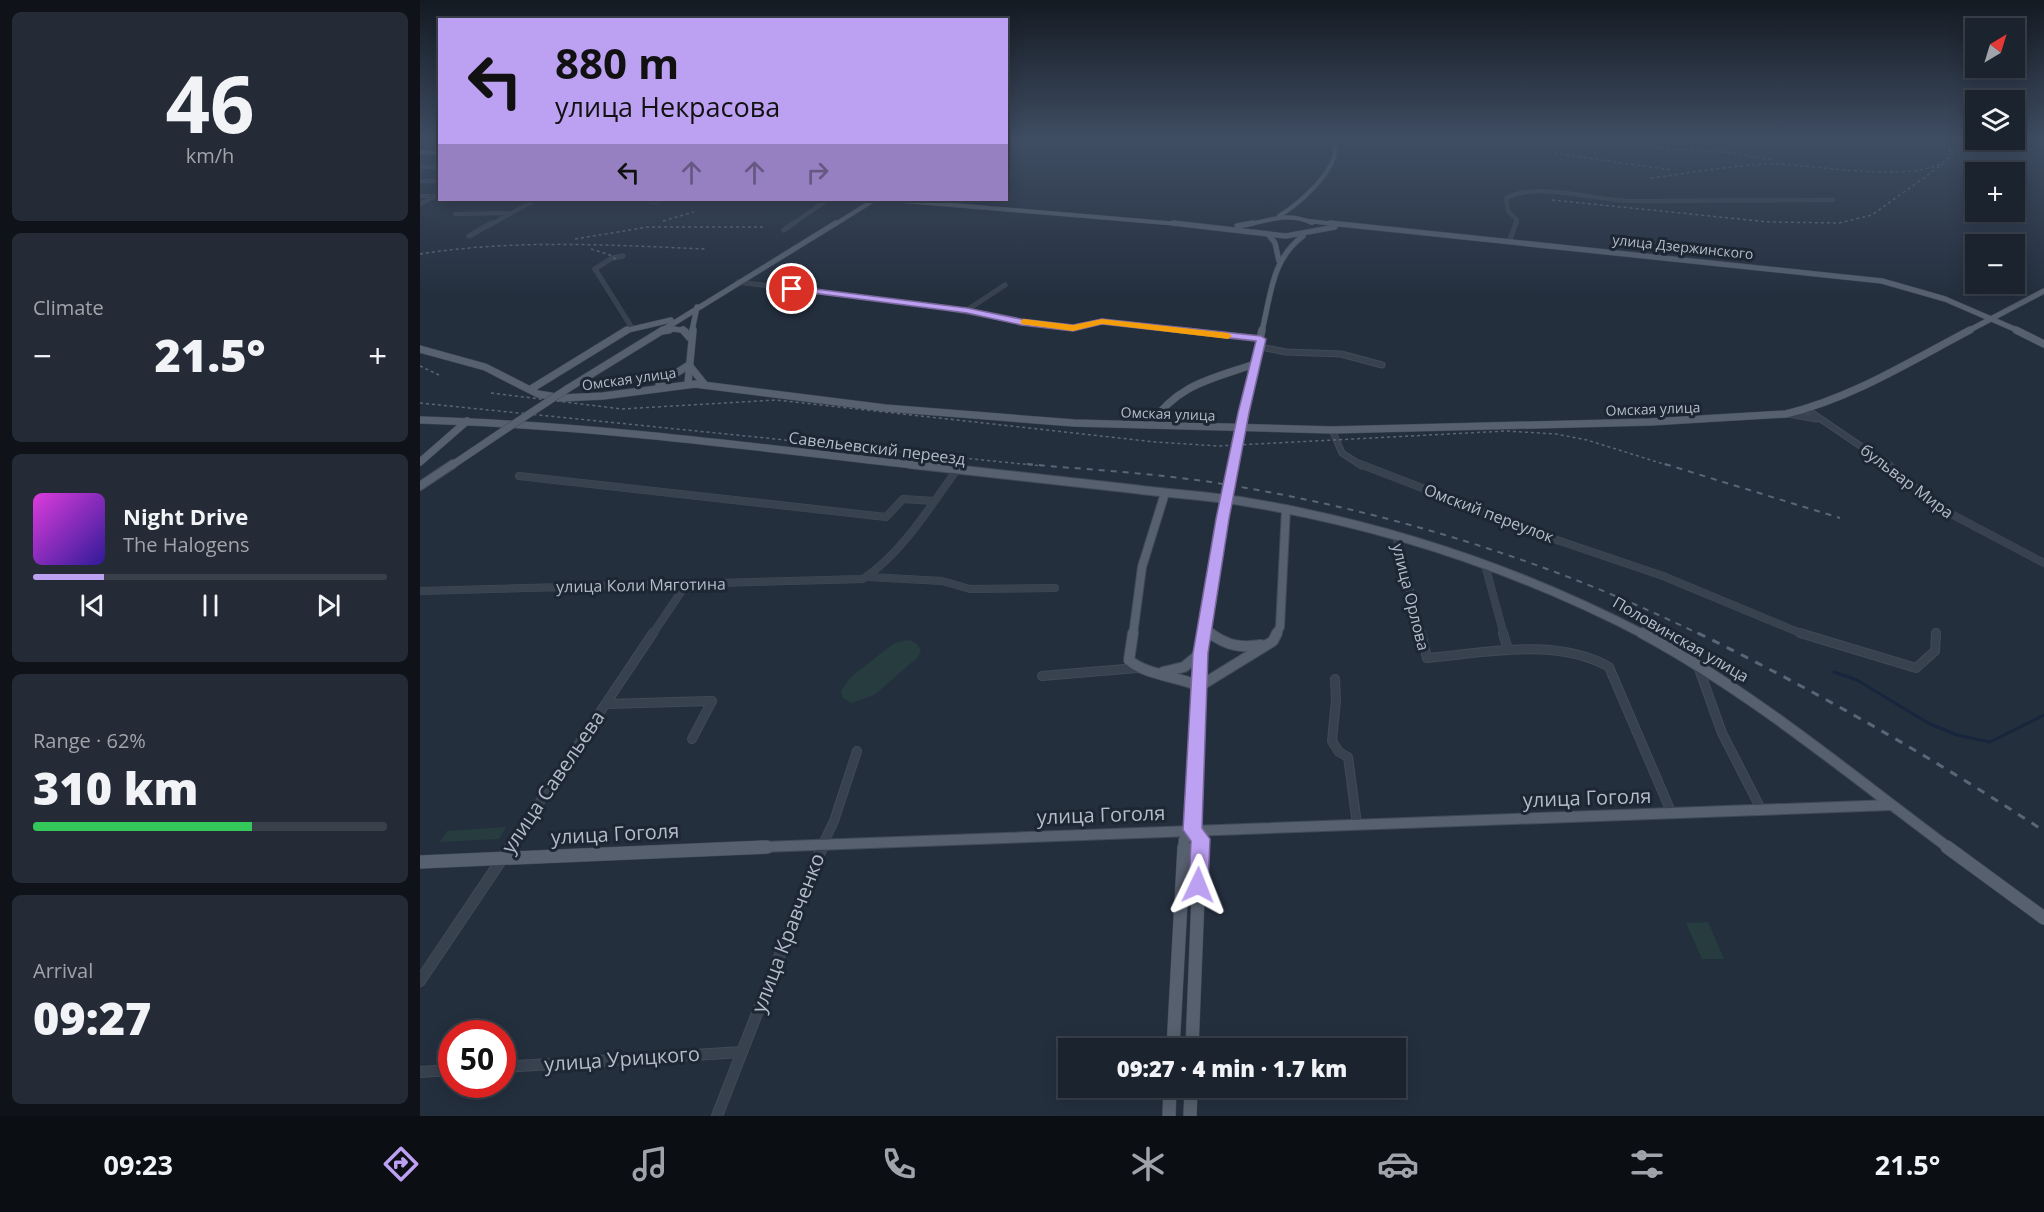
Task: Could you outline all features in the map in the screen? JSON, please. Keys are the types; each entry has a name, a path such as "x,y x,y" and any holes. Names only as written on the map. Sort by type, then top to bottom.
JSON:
{"main road":[{"path":"1174,1038 1184,840 1193,830 1204,628 1243,413 1279,261 1290,246 1309,232 1314,224 1308,221 1302,210 1310,192"},
{"path":"1218,227 1245,225 1275,218 1305,200"},
{"path":"420,486 503,430 681,317 872,201"},
{"path":"904,201 1266,233"},
{"name":"улица Дзержинского","path":"1275,218 1294,217 1308,221 1365,228 1882,281 1922,291 1993,317 2044,344"},
{"path":"1268,219 1260,225 1275,243 1279,261"},
{"name":"улица Дзержинского","path":"1266,233 1286,236 1336,227 1365,228"},
{"name":"Омская улица","path":"420,349 485,367 544,396 562,398 603,396 688,383 776,396 950,415 1150,425 1332,430 1650,422 1786,414 1806,409 1864,386 2044,291"},
{"path":"688,383 686,374 689,365 690,338 697,308"},
{"path":"531,389 632,328 681,317"},
{"path":"641,326 653,327 657,330 656,333"},
{"path":"656,333 680,329 685,330 690,338"},
{"path":"1150,425 1173,395 1187,387 1255,364"},
{"path":"689,365 705,385"},
{"path":"645,390 671,378 689,365"},
{"path":"1234,372 1253,374"},
{"path":"420,420 467,421"},
{"path":"420,462 467,421"},
{"name":"Савельевский переезд","path":"467,421 607,430 1245,502"},
{"path":"1166,493 1142,567 1130,660 1137,668 1147,672 1162,672 1184,667 1201,653"},
{"name":"Половинская улица","path":"1245,502 1286,509 1396,535 1485,565 1610,615 1697,664 1774,717 2044,918"},
{"path":"1200,686 1274,641 1280,627 1286,509"},
{"path":"1204,628 1221,643 1233,647 1247,648 1267,644"},
{"path":"1162,672 1200,686"},
{"name":"улица Гоголя","path":"420,862 823,843 1892,805"},
{"path":"1192,1038 1200,839 1193,830"},
{"path":"1169,1116 1170,1098"},
{"path":"1190,1116 1191,1098"}],"street":[{"path":"1509,242 1516,220 1515,215 1508,211 1506,198 1513,194 1551,193 1630,202 1833,200"},
{"path":"420,196 438,195"},
{"path":"420,204 438,195"},
{"path":"469,236 533,201"},
{"path":"646,201 657,202"},
{"path":"784,230 826,201"},
{"path":"455,214 510,213"},
{"path":"623,256 612,258 595,269 632,328"},
{"path":"738,282 967,310 1021,322 1073,328 1102,321 1261,339"},
{"path":"967,310 1005,285"},
{"path":"1260,347 1286,352 1341,354 1382,365"},
{"name":"бульвар Мира","path":"1806,409 1894,468 1936,506 2044,563"},
{"path":"1786,414 1824,421"},
{"name":"Омский переулок","path":"1332,430 1341,453 1361,465 1557,540 1663,576 1792,632 1916,668 1935,651 1936,632"},
{"path":"866,578 889,556 956,471"},
{"path":"519,476 886,517 903,499 934,501"},
{"name":"улица Орлова","path":"1396,535 1427,658 1508,650"},
{"path":"1485,565 1508,650 1586,656 1602,661 1609,667 1672,814"},
{"name":"улица Коли Мяготина","path":"420,591 866,578 942,581 969,589 1055,588"},
{"name":"улица Савельева","path":"420,981 687,583"},
{"path":"1697,664 1722,733 1761,809"},
{"path":"1042,676 1137,668"},
{"path":"1335,680 1336,700 1332,741 1339,752 1348,758 1356,824"},
{"path":"606,704 712,701 692,739"},
{"name":"улица Кравченко","path":"717,1116 823,843 834,821 858,751"},
{"name":"улица Урицкого","path":"516,1066 742,1052"},
{"path":"420,1072 438,1071"}],"green space":[{"path":"910,640 921,650 917,658 874,695 852,703 843,698 841,691 851,677 889,647 897,642"},
{"path":"506,827 499,839 440,842 447,831"},
{"path":"1708,922 1724,959 1702,959 1686,923"}],"waterway":[{"path":"1834,672 1857,680 1928,723 1957,735 1990,742 2044,715"}],"railway":[{"path":"1552,200 1769,222 1839,223 1872,215 1904,192"},
{"path":"663,221 694,212"},
{"path":"575,239 648,227 763,227"},
{"path":"420,254 491,246 527,245 706,249"},
{"path":"591,249 610,255 618,261"},
{"path":"420,366 441,376"},
{"path":"491,393 622,409 776,400 1155,442 1218,446 1506,431 1556,434 1587,440 1670,466"},
{"path":"420,403 1042,466"},
{"path":"1027,464 1146,474 1217,483 1280,494 1404,523 1465,541 1584,583 1701,635"},
{"path":"1665,464 1840,518"},
{"path":"1698,633 1874,727 2044,831"}],"slow traffic":[{"path":"1024,322 1073,328 1102,321 1228,336"}],"route":[{"path":"792,289 967,310 1021,322 1073,328 1102,321 1261,339 1243,413 1222,519 1201,653 1193,830 1200,839 1198,885"}]}
